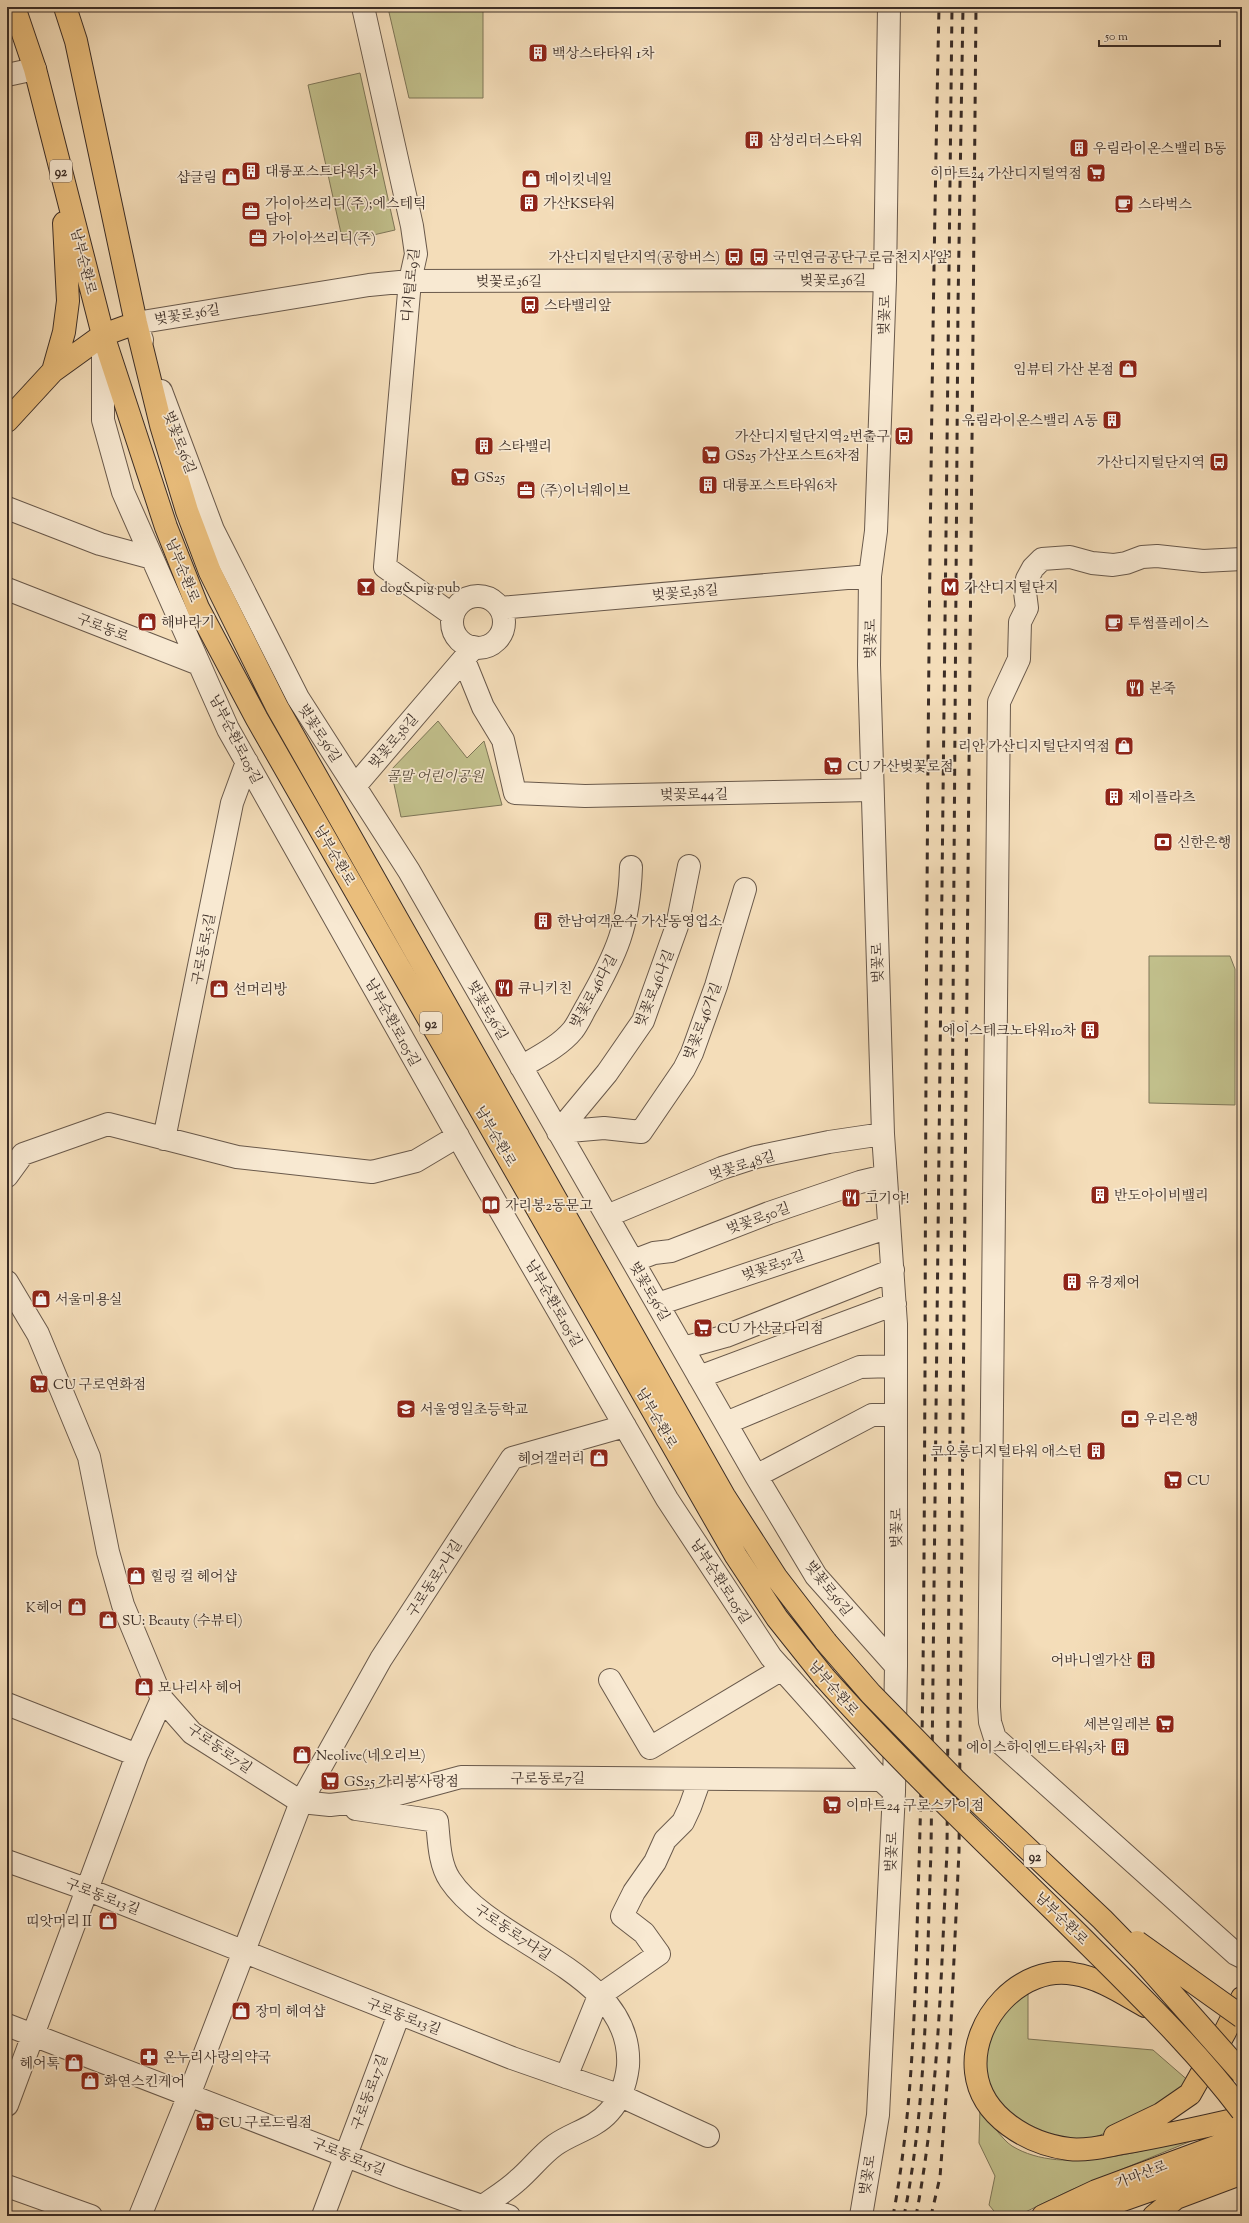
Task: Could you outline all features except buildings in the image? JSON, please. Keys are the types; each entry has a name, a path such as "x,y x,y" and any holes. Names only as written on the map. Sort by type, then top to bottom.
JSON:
{"main road":[{"name":"남부순환로","path":"14,7 35,69 102,336 166,527 198,608 254,712 736,1556 777,1618 824,1677 878,1737 1156,2012 1227,2091 1242,2111"},
{"name":"남부순환로","path":"65,7 76,41 136,323 161,425 187,511 210,572 277,707 724,1496 776,1577 826,1642 871,1694 954,1780 1102,1918 1142,1960 1242,2073"},
{"path":"53,371 64,332 68,301 60,170"},
{"path":"7,422 53,371 102,336 136,323"},
{"path":"1102,1918 1242,2017"},
{"path":"1156,2012 1114,1988 1090,1978 1072,1973 1056,1973 1037,1977 1016,1987 996,2005 990,2016 976,2057 976,2071 980,2085 991,2107 1015,2130 1042,2143 1071,2149 1086,2150 1161,2136 1242,2118"},
{"path":"1086,2150 1141,2124 1190,2094 1225,2032 1242,1998"},
{"name":"가마산로","path":"1043,2216 1096,2192 1242,2137"},
{"name":"가마산로","path":"1084,2216 1103,2206 1242,2158"},
{"path":"1154,2216 1176,2198 1242,2174"}],"street":[{"path":"76,41 77,7"},
{"name":"디지털로9길","path":"363,7 416,254 410,281 385,567 453,615"},
{"name":"벚꽃로","path":"861,2216 878,2115 888,1786 896,1666 895,1304 883,1134 869,665 870,576 876,531 885,280 889,7"},
{"path":"7,75 35,69"},
{"name":"벚꽃로36길","path":"136,323 369,285 410,281 885,280"},
{"name":"벚꽃로56길","path":"136,323 213,530 298,698 409,871 756,1476 816,1576 896,1666"},
{"name":"남부순환로105길","path":"102,336 103,420 123,492 228,729 458,1136 667,1499 772,1657 888,1786"},
{"path":"7,508 100,544 152,558"},
{"path":"1242,559 1203,561 1157,556 1142,557 1126,563 1113,565 1092,563 1070,557 1042,559 1033,568 1027,579 1025,592 1027,608 1020,622 1019,659 999,702 989,1706 990,1722 995,1738 1236,1954 1242,1957"},
{"name":"벚꽃로38길","path":"500,608 870,576"},
{"name":"구로동로","path":"7,589 199,664"},
{"path":"472,596 488,598 500,608 504,625 501,633 490,645 469,654 465,644 454,632 453,615 458,604 472,596"},
{"name":"벚꽃로38길","path":"355,786 469,654"},
{"name":"벚꽃로44길","path":"469,654 483,707 503,740 515,793 585,796 872,790"},
{"name":"구로동로5길","path":"164,1139 232,803 247,762"},
{"name":"벚꽃로46나길","path":"558,1132 612,1066 643,1021 677,926 689,866"},
{"name":"벚꽃로46다길","path":"521,1067 545,1053 572,1030 606,975 619,944 627,916 631,867"},
{"name":"벚꽃로46가길","path":"558,1132 604,1128 641,1132 684,1069 692,1053 716,986 745,889"},
{"path":"7,1176 23,1154 108,1124 237,1157 372,1172 416,1161 458,1136"},
{"name":"벚꽃로48길","path":"607,1216 722,1168 756,1157 829,1142 883,1134"},
{"name":"벚꽃로50길","path":"633,1261 654,1253 671,1251 770,1213 860,1182 885,1176"},
{"name":"벚꽃로52길","path":"658,1304 889,1227"},
{"path":"683,1348 726,1336 893,1270"},
{"name":"구로동로7길","path":"7,1282 38,1334 89,1457 108,1552 123,1605 162,1699 192,1733 301,1802 330,1805 380,1799 461,1777 700,1779 888,1786"},
{"path":"699,1377 895,1304"},
{"path":"726,1423 860,1368 895,1366"},
{"path":"756,1476 872,1415 895,1414"},
{"name":"구로동로7나길","path":"301,1802 382,1659 512,1458 625,1426"},
{"path":"610,1680 650,1748 782,1669"},
{"path":"7,2105 137,1755 162,1699"},
{"path":"7,1704 137,1755"},
{"path":"566,2077 599,1996 659,1954 644,1933 622,1916 634,1892 655,1862 665,1840 683,1822 700,1779"},
{"path":"140,2216 189,2095 242,1951 301,1802"},
{"name":"구로동로7다길","path":"330,1805 437,1821 440,1853 448,1879 462,1895 489,1919 565,1966 605,2001 623,2031 628,2054 627,2075 621,2096"},
{"name":"구로동로13길","path":"7,1861 86,1889 399,2014 566,2077 621,2096 708,2136"},
{"name":"구로동로17길","path":"323,2216 399,2014"},
{"name":"구로동로15길","path":"7,2025 346,2156 476,2211 509,2216"},
{"path":"476,2211 515,2183 536,2160 556,2144 579,2133 608,2113 621,2096"},
{"path":"7,2186 91,2216"}],"green space":[{"path":"388,8 483,8 483,98 409,98"},
{"path":"360,73 395,230 343,242 308,85"},
{"name":"골말 어린이공원","path":"438,721 467,758 484,741 502,805 401,817 391,770"},
{"path":"1149,956 1230,956 1235,969 1235,1105 1149,1103"},
{"path":"1028,1993 1028,2039 1153,2050 1191,2083 1186,2089 1168,2101 1108,2132 1091,2138 1073,2141 1053,2138 1033,2131 1016,2120 1002,2105 992,2088 986,2070 987,2050 999,2017 1015,2001"},
{"path":"980,2108 1000,2134 1012,2146 1033,2155 1056,2160 1081,2160 1134,2153 1206,2135 1071,2190 1017,2216 998,2216 989,2205 995,2176 979,2143"}],"railway":[{"path":"893,2216 905,2136 912,2056 920,1830 924,1569 929,690 939,7"},
{"path":"904,2216 918,2126 922,2080 927,1989 931,1852 952,7"},
{"path":"916,2216 930,2126 938,2034 947,1851 958,305 963,7"},
{"path":"931,2216 940,2177 950,2045 959,1851 976,7"}],"place":[{"name":"백상스타타워 1차","path":"538,53"},
{"name":"삼성리더스타워","path":"754,140"},
{"name":"우림라이온스밸리 B동","path":"1079,148"},
{"name":"대륭포스트타워5차","path":"251,171"},
{"name":"이마트24 가산디지털역점","path":"1096,173"},
{"name":"샵글림","path":"231,177"},
{"name":"메이킷네일","path":"531,179"},
{"name":"가산KS타워","path":"529,203"},
{"name":"스타벅스","path":"1124,204"},
{"name":"가이아쓰리디(주);에스테틱 담아","path":"251,211"},
{"name":"가이아쓰리디(주)","path":"258,238"},
{"name":"가산디지털단지역(공항버스)","path":"734,257"},
{"name":"국민연금공단구로금천지사앞","path":"759,257"},
{"name":"스타밸리앞","path":"530,305"},
{"name":"임뷰티 가산 본점","path":"1128,369"},
{"name":"우림라이온스밸리 A동","path":"1112,420"},
{"name":"가산디지털단지역2번출구","path":"904,436"},
{"name":"스타밸리","path":"484,446"},
{"name":"GS25 가산포스트6차점","path":"711,455"},
{"name":"가산디지털단지역","path":"1219,462"},
{"name":"GS25","path":"460,477"},
{"name":"대륭포스트타워6차","path":"708,485"},
{"name":"(주)이너웨이브","path":"526,490"},
{"name":"dog&pig pub","path":"366,587"},
{"name":"가산디지털단지","path":"950,587"},
{"name":"해바라기","path":"147,622"},
{"name":"투썸플레이스","path":"1114,623"},
{"name":"본죽","path":"1135,688"},
{"name":"리안 가산디지털단지역점","path":"1124,746"},
{"name":"CU 가산벚꽃로점","path":"833,766"},
{"name":"제이플라츠","path":"1114,797"},
{"name":"신한은행","path":"1163,842"},
{"name":"한남여객운수 가산동영업소","path":"543,921"},
{"name":"큐니키친","path":"504,988"},
{"name":"선머리방","path":"219,989"},
{"name":"에이스테크노타워10차","path":"1090,1030"},
{"name":"반도아이비밸리","path":"1100,1195"},
{"name":"고기야!","path":"851,1198"},
{"name":"가리봉2동문고","path":"491,1205"},
{"name":"유경제어","path":"1072,1282"},
{"name":"서울미용실","path":"41,1299"},
{"name":"CU 가산굴다리점","path":"703,1328"},
{"name":"CU 구로연화점","path":"39,1384"},
{"name":"서울영일초등학교","path":"406,1409"},
{"name":"우리은행","path":"1130,1419"},
{"name":"코오롱디지털타워 애스턴","path":"1096,1451"},
{"name":"헤어갤러리","path":"599,1458"},
{"name":"CU","path":"1173,1480"},
{"name":"힐링 컬 헤어샵","path":"136,1576"},
{"name":"K헤어","path":"77,1607"},
{"name":"SU: Beauty (수뷰티)","path":"108,1620"},
{"name":"어바니엘가산","path":"1146,1660"},
{"name":"모나리사 헤어","path":"144,1687"},
{"name":"세븐일레븐","path":"1165,1724"},
{"name":"에이스하이엔드타워5차","path":"1120,1747"},
{"name":"Neolive(네오리브)","path":"302,1755"},
{"name":"GS25 가리봉사랑점","path":"330,1781"},
{"name":"이마트24 구로스카이점","path":"832,1805"},
{"name":"띠앗머리Ⅱ","path":"108,1921"},
{"name":"장미 헤여샵","path":"241,2011"},
{"name":"온누리사랑의약국","path":"149,2057"},
{"name":"헤어톡","path":"74,2063"},
{"name":"화연스킨케어","path":"90,2081"},
{"name":"CU 구로드림점","path":"205,2122"}]}
